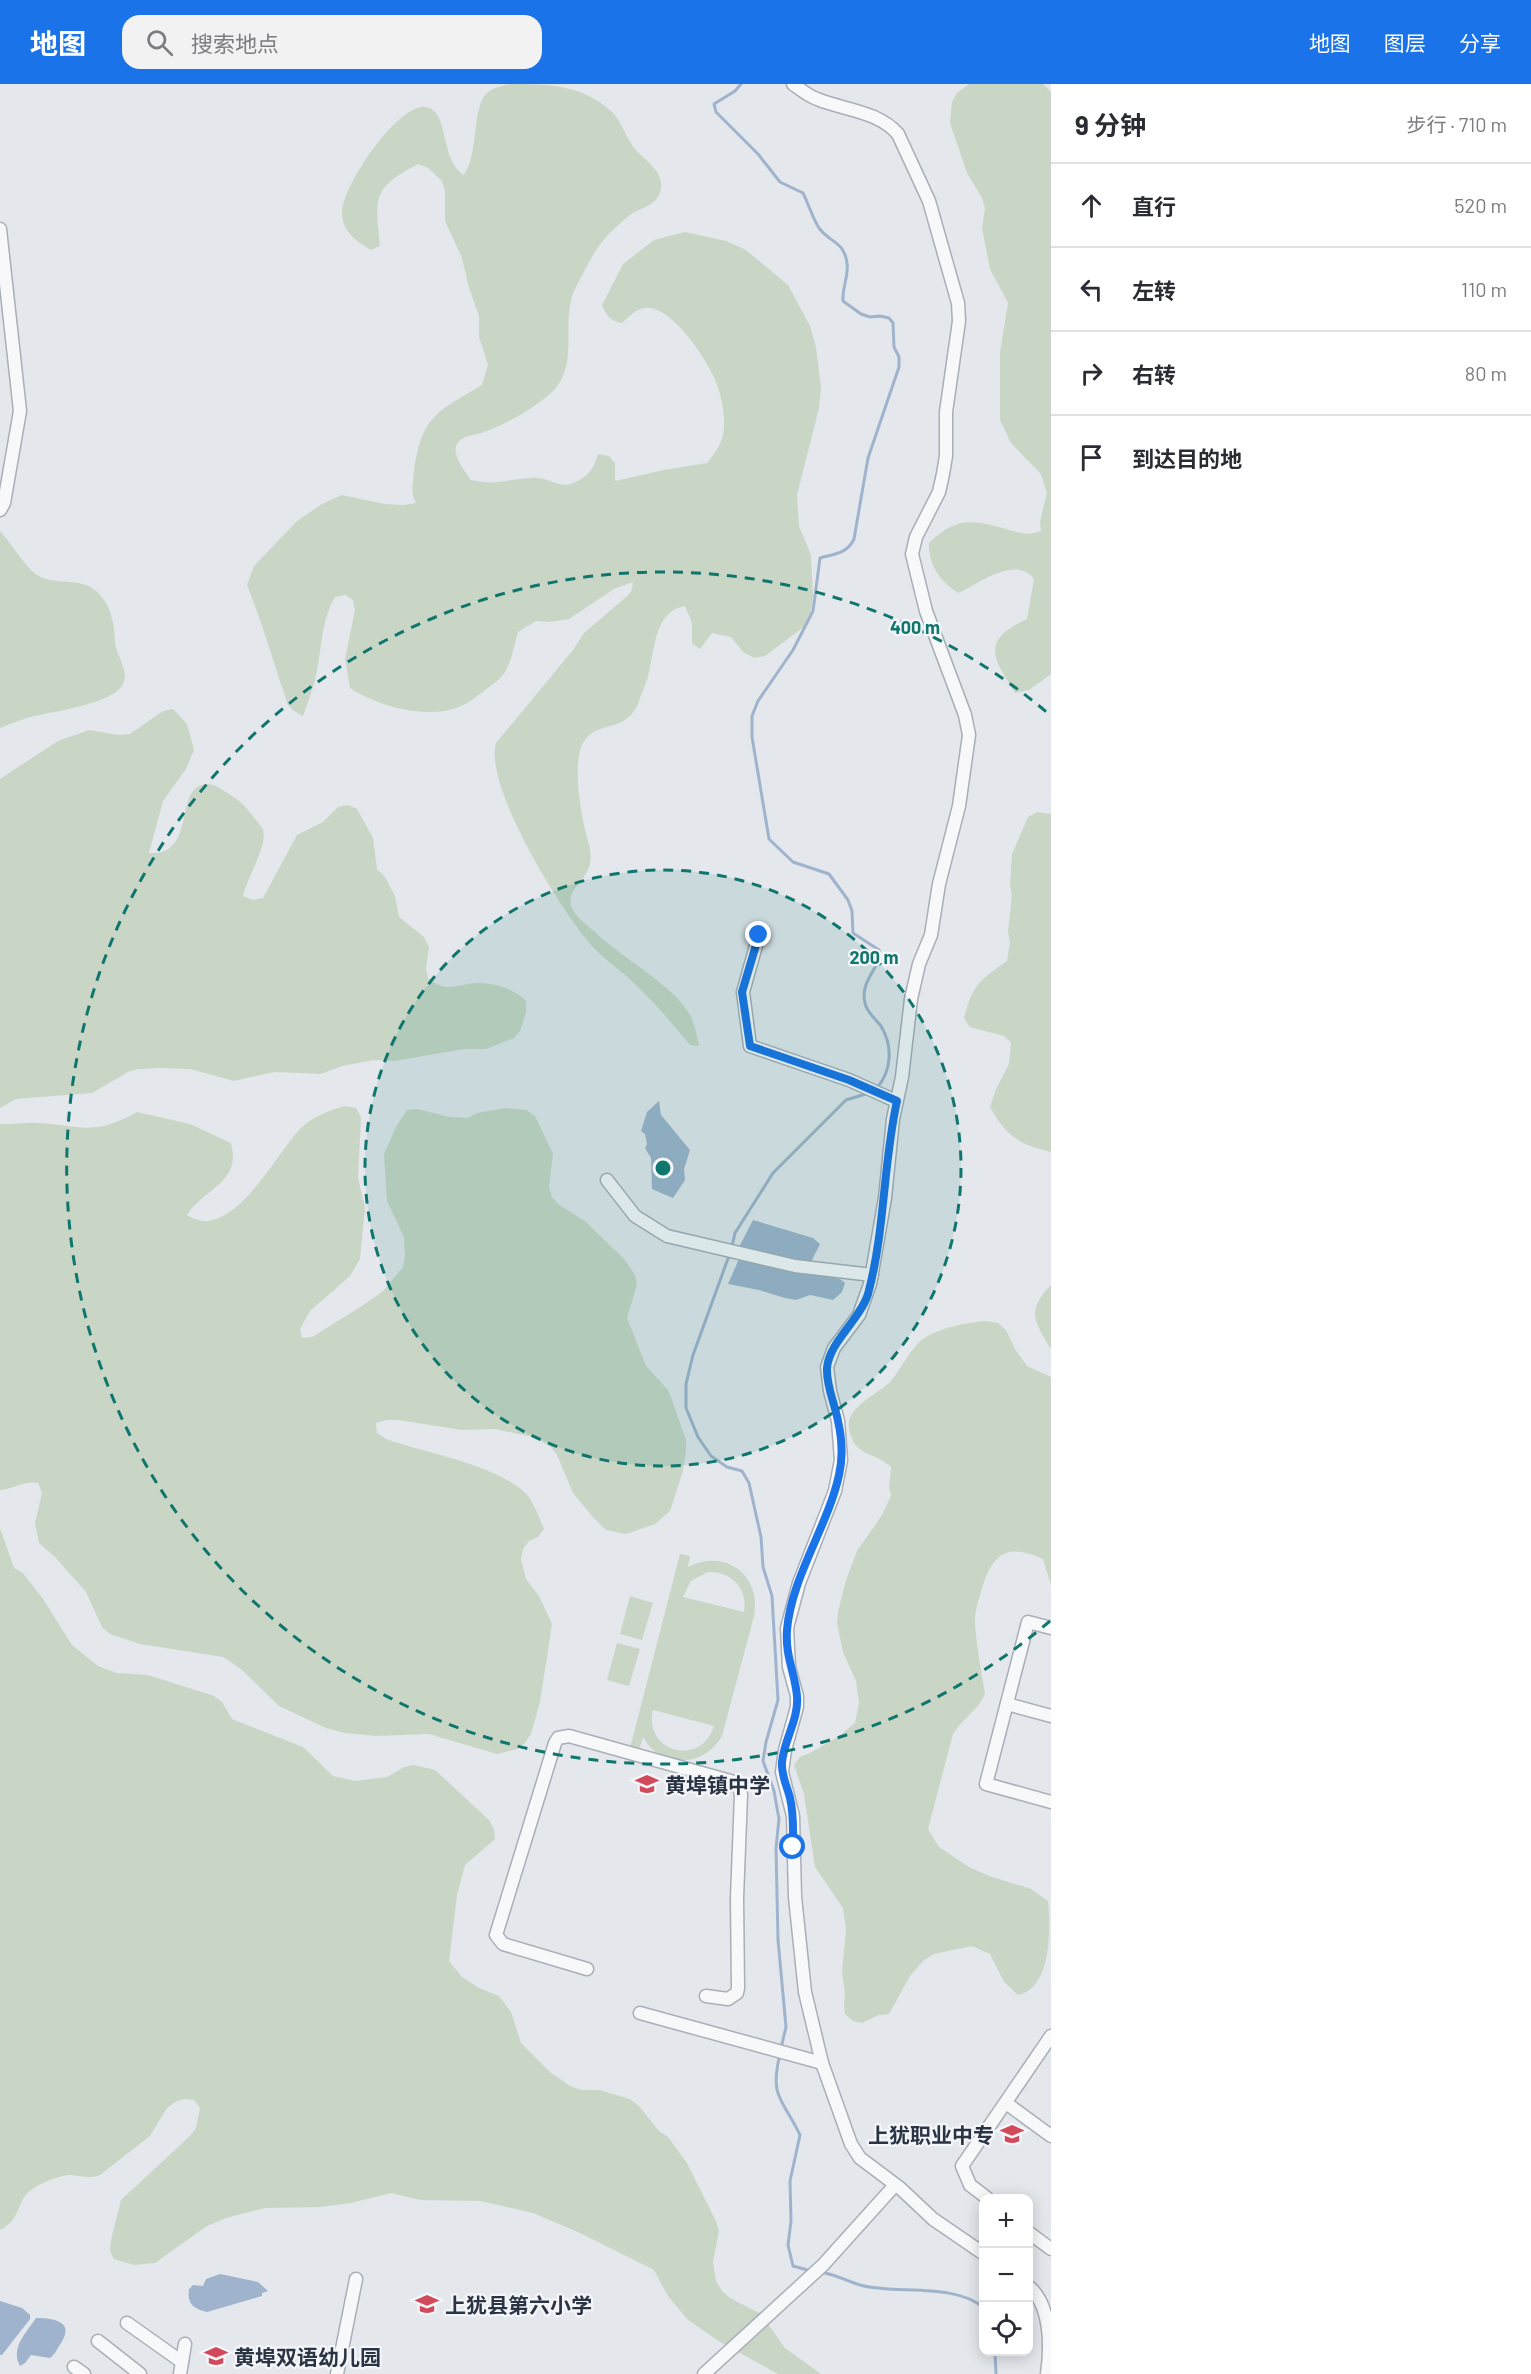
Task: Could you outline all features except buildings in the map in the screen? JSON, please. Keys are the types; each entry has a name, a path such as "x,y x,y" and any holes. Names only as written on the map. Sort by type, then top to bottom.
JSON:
{"street":[{"path":"793,84 814,98 879,119 891,126 898,134 929,201 958,303 959,321 946,412 944,474 939,492 916,537 912,554 926,611 965,715 969,735 959,806 939,884 931,935 919,964 910,999 902,1077 893,1119 885,1198 872,1275 863,1306 834,1348 827,1367 841,1442 839,1474 835,1491 799,1583 787,1628 788,1657 797,1696 797,1707 782,1762 782,1772 793,1816 793,1847 805,1992 822,2064 851,2144 860,2158 933,2218 979,2250"},
{"path":"0,229 20,411 4,503 0,510"},
{"path":"759,935 742,992 750,1046 849,1080 897,1101"},
{"path":"607,1180 635,1215 667,1236 795,1266 872,1275"},
{"path":"1051,1628 1028,1622 986,1784 1051,1802"},
{"path":"1007,1704 1051,1716"},
{"path":"587,1969 503,1944 496,1935 555,1743 563,1736 734,1782 739,1787 741,1795 737,1898 738,1988 736,1993 728,1999 706,1996"},
{"path":"640,2013 822,2064"},
{"path":"981,2194 970,2185 962,2166 1051,2036"},
{"path":"1006,2103 1051,2136"},
{"path":"704,2374 823,2265 895,2185"},
{"path":"1033,2237 1051,2249"},
{"path":"337,2374 356,2279"},
{"path":"1033,2288 1048,2314 1050,2343 1047,2374"},
{"path":"127,2323 181,2368"},
{"path":"98,2341 140,2374"},
{"path":"181,2368 185,2344"}],"green space":[{"path":"509,84 550,85 576,91 600,103 612,112 633,146 659,175 661,188 653,202 630,215 606,237 576,287 569,311 567,362 558,385 522,414 490,430 465,437 457,444 457,458 471,480 495,482 539,478 563,485 569,484 576,482 589,472 598,454 609,456 615,463 615,481 707,463 723,437 724,420 720,394 703,357 676,323 655,309 638,310 622,323 609,317 602,305 623,264 654,240 685,232 726,241 746,250 788,285 810,326 816,347 821,388 819,408 797,495 799,526 811,555 813,597 810,617 805,626 765,656 754,658 743,652 731,637 712,633 700,649 692,643 692,623 685,606 675,609 662,622 658,632 647,679 634,712 627,719 589,736 583,743 580,753 579,793 591,857 585,875 571,895 570,902 573,910 606,942 672,993 690,1015 699,1046 690,1045 642,991 597,951 583,935 530,851 502,789 495,763 496,743 573,650 584,633 631,592 633,582 614,589 569,619 536,621 518,632 509,663 501,678 468,703 437,712 406,710 390,706 350,688 345,659 355,610 353,600 345,595 335,597 324,627 315,680 303,716 288,705 247,585 254,566 297,521 322,504 342,495 385,504 416,503 412,492 414,472 417,453 427,427 443,409 482,385 488,365 479,337 479,316 462,258 445,221 445,191 442,181 428,168 418,164 392,180 384,188 378,205 380,246 371,250 347,231 342,213 351,184 374,148 401,118 414,109 426,107 433,110 439,117 451,158 456,168 464,175 472,155 482,99 497,87"},
{"path":"969,84 1043,84 1051,92 1051,674 1029,690 1015,693 1001,669 995,650 1002,634 1027,619 1034,579 1026,572 1008,570 997,573 959,593 946,584 936,572 929,551 929,543 940,534 950,527 969,522 1024,533 1041,531 1040,522 1047,493 1041,474 1011,443 1000,420 1000,352 1008,303 990,269 982,228 985,209 982,198 967,173 950,123 952,102 957,93"},
{"path":"0,531 34,573 45,579 86,585 103,599 112,619 116,646 125,673 123,684 117,691 95,702 30,717 0,728"},
{"path":"173,709 187,724 194,750 186,769 163,801 149,853 163,851 173,845 179,836 192,792 203,784 215,786 241,802 262,829 263,844 243,896 253,900 263,898 297,835 323,822 338,807 348,805 357,809 373,838 377,869 385,877 395,896 399,917 424,937 429,947 426,968 428,978 446,987 478,983 491,984 510,990 521,997 526,1001 526,1012 520,1031 514,1038 486,1049 464,1049 394,1061 374,1060 342,1066 321,1074 274,1072 234,1081 190,1069 138,1069 128,1072 92,1093 16,1099 0,1108 0,779 58,741 89,730 119,735 130,734 163,711"},
{"path":"1037,812 1051,814 1051,1152 1015,1138 996,1117 990,1107 1009,1064 1011,1043 1004,1036 970,1027 964,1018 978,984 1007,961 1010,942 1008,932 1012,895 1010,885 1012,854 1028,817"},
{"path":"345,1106 356,1108 361,1117 358,1178 365,1208 360,1259 350,1276 310,1311 300,1329 302,1338 312,1337 362,1306 383,1291 403,1267 404,1237 387,1201 384,1154 396,1127 407,1110 417,1109 449,1117 468,1118 477,1113 506,1108 526,1110 535,1116 553,1154 549,1187 552,1197 558,1204 586,1222 624,1259 635,1275 637,1284 627,1318 646,1366 668,1390 686,1440 683,1471 670,1511 655,1524 626,1534 606,1530 592,1516 573,1493 557,1455 550,1446 533,1437 495,1429 462,1430 398,1420 376,1423 377,1433 386,1439 474,1465 507,1480 521,1489 532,1502 544,1529 538,1537 529,1541 523,1549 521,1559 526,1579 539,1596 552,1624 540,1702 531,1734 517,1749 497,1754 429,1734 376,1736 345,1733 326,1728 279,1706 241,1669 223,1657 140,1644 110,1634 102,1627 86,1592 55,1557 39,1543 35,1523 42,1493 38,1483 28,1483 0,1490 0,1124 33,1123 88,1128 109,1124 137,1112 190,1124 231,1143 233,1156 226,1176 187,1215 203,1221 219,1218 235,1208 251,1193 300,1129 321,1115"},
{"path":"1051,1285 1051,1349 1040,1331 1035,1316 1038,1302"},
{"path":"986,1321 998,1323 1006,1330 1027,1366 1051,1377 1051,1585 1043,1559 1031,1554 1011,1552 1004,1554 991,1566 982,1588 975,1620 985,1694 953,1734 928,1829 939,1847 969,1867 1031,1889 1048,1901 1049,1943 1043,1970 1037,1982 1029,1990 1018,1995 1004,1982 990,1954 972,1946 934,1954 924,1960 910,1976 889,2014 879,2015 862,2023 853,2021 845,2014 842,1973 846,1929 843,1908 815,1867 804,1794 794,1765 800,1757 838,1737 855,1723 859,1703 856,1681 843,1652 837,1623 838,1612 846,1580 857,1551 882,1515 891,1496 889,1487 891,1467 860,1450 852,1438 849,1421 863,1402 890,1382 924,1338 954,1326"},
{"path":"0,1528 14,1568 23,1573 43,1599 72,1645 98,1666 117,1673 148,1675 214,1696 222,1702 232,1719 303,1747 333,1776 355,1781 387,1777 404,1767 414,1765 435,1770 489,1820 494,1829 495,1839 465,1865 457,1895 449,1961 462,1977 479,1988 499,1996 511,2012 521,2043 551,2073 570,2086 581,2090 599,2090 630,2099 639,2106 659,2131 668,2137 687,2163 716,2221 719,2231 713,2262 716,2281 722,2291 730,2298 761,2314 785,2348 821,2374 778,2374 720,2342 687,2319 668,2296 654,2270 580,2233 533,2213 481,2201 420,2200 391,2193 351,2203 320,2207 265,2208 226,2218 207,2226 155,2263 134,2265 114,2259 110,2251 111,2240 121,2200 196,2128 200,2108 194,2100 184,2099 167,2108 150,2136 100,2175 89,2177 67,2175 35,2187 26,2195 12,2220 0,2230"},
{"path":"680,1554 690,1556 688,1567 702,1562 715,1561 727,1563 738,1569 752,1588 755,1601 754,1616 722,1736 705,1754 694,1759 671,1759 661,1755 651,1748 643,1737 639,1750 630,1748","holes":["708,1572 724,1574 736,1583 743,1595 744,1612 683,1597 691,1581","653,1710 714,1726 707,1739 698,1747 675,1750 664,1745 656,1736 652,1724"]},
{"path":"630,1596 653,1603 642,1640 620,1634"},
{"path":"617,1643 640,1649 629,1686 607,1680"}],"water":[{"path":"659,1101 661,1115 690,1150 684,1169 685,1180 673,1198 652,1189 651,1158 645,1148 647,1144 645,1134 641,1131 647,1112"},
{"path":"753,1220 813,1238 820,1244 810,1264 739,1247"},
{"path":"739,1259 784,1270 840,1279 845,1283 842,1292 833,1300 810,1295 796,1300 785,1298 728,1284"},
{"path":"220,2274 258,2282 268,2291 262,2293 262,2296 207,2312 192,2305 189,2289 193,2285 203,2286 206,2279"},
{"path":"0,2301 22,2308 30,2315 30,2319 2,2355 0,2355"},
{"path":"36,2318 51,2319 62,2323 66,2332 64,2338 50,2358 31,2355 20,2366 17,2353 20,2341"}],"waterway":[{"path":"741,84 735,91 714,104 716,112 758,154 780,182 803,193 819,228 843,250 847,268 843,301 861,314 889,318 893,323 894,347 899,357 899,367 868,458 854,539 844,551 820,558 813,611 793,650 758,701 752,716 752,737 769,839 793,862 829,874 848,900 852,911 853,933 879,950 878,962 865,987 864,995 869,1013 881,1026 888,1042 888,1066 877,1088"},
{"path":"732,1246 735,1233 773,1173 846,1100 869,1093"},
{"path":"730,1253 693,1355 686,1384 686,1408 698,1437 711,1456 727,1467 742,1471 749,1483 761,1537 763,1567 772,1596 778,1700 763,1761 774,1791 779,1819 776,1848 778,1940 786,2027 781,2048"},
{"path":"780,2054 777,2089 800,2135 790,2181 791,2221 788,2245 793,2266 811,2271"},
{"path":"820,2272 874,2288 957,2295 979,2305"},
{"path":"995,2356 996,2374"}],"place":[{"name":"黄埠镇中学","path":"647,1784"},
{"name":"上犹职业中专","path":"1012,2134"},
{"name":"上犹县第六小学","path":"427,2304"},
{"name":"黄埠双语幼儿园","path":"216,2356"}],"route":[{"path":"759,935 742,992 750,1046 849,1080 897,1101 885,1198 867,1296 859,1315 834,1348 827,1367 841,1442 839,1474 835,1491 799,1583 787,1628 789,1667 797,1696 797,1707 782,1762 782,1772 790,1796 793,1816 793,1847"}]}
